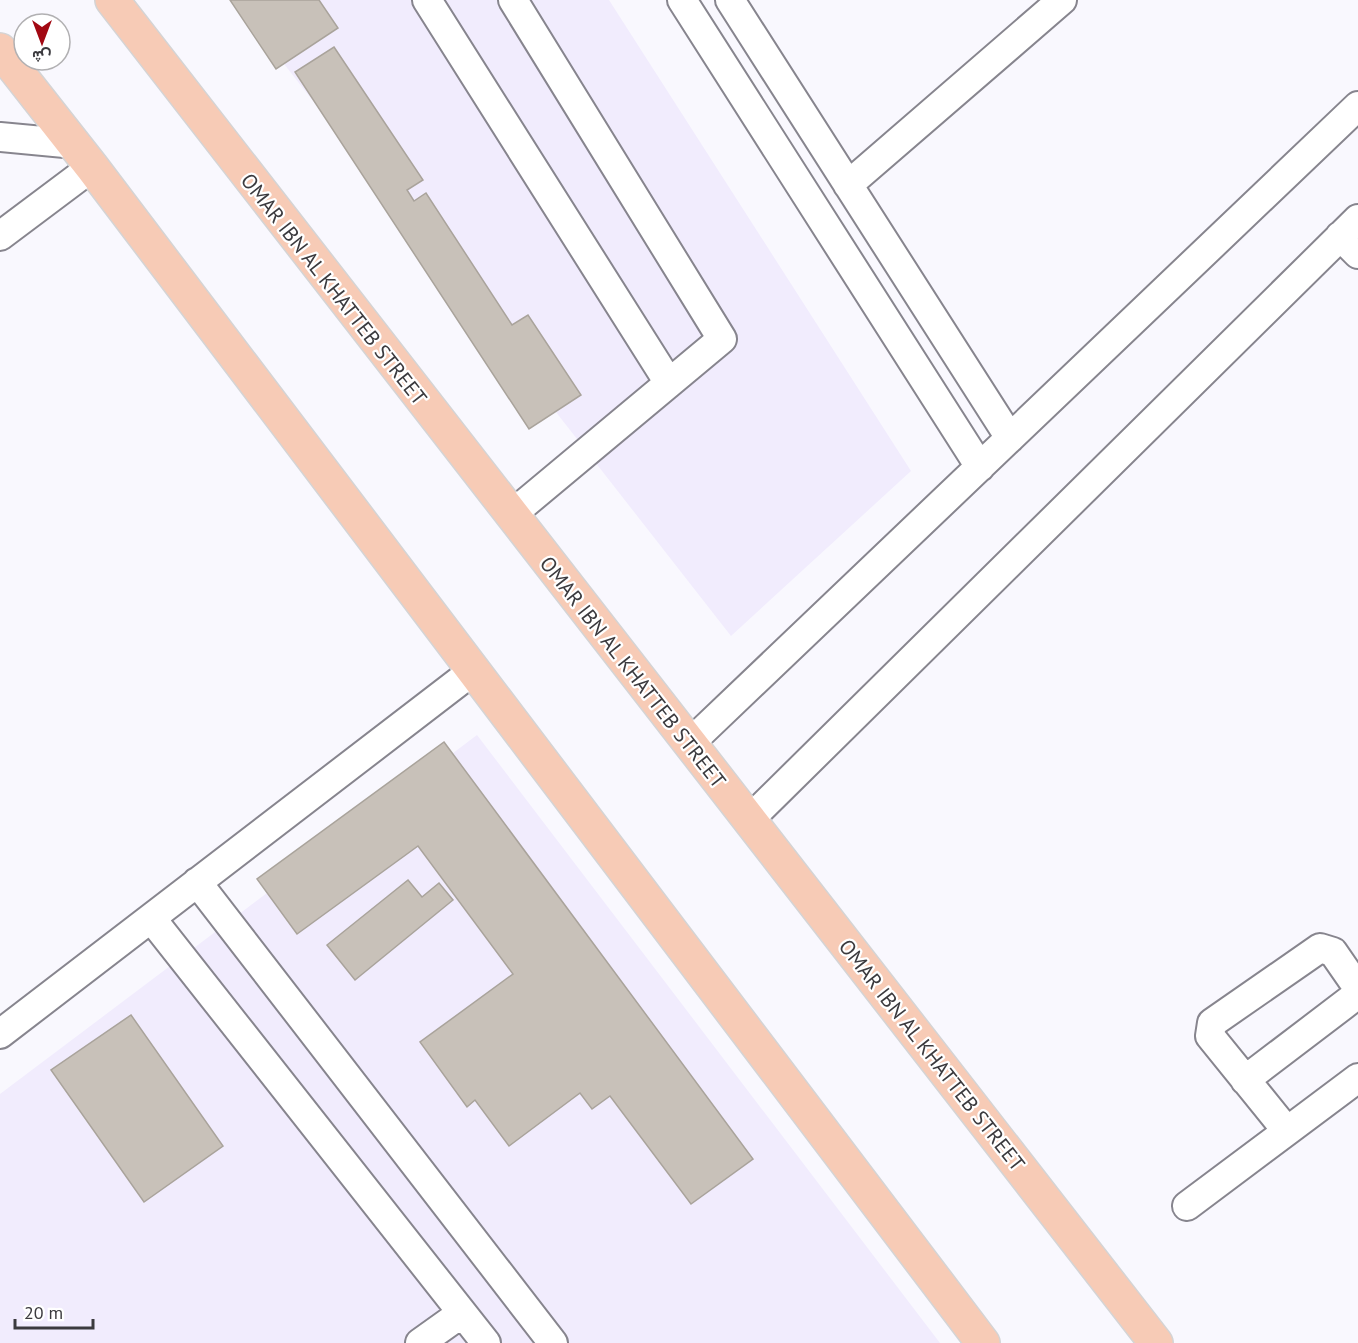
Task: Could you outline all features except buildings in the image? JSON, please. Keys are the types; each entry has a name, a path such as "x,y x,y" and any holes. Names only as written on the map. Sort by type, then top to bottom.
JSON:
{"main road":[{"name":"OMAR IBN AL KHATTEB STREET","path":"111,0 1156,1343"},
{"path":"0,50 474,670 983,1343"}],"street":[{"path":"427,0 669,383"},
{"path":"511,515 722,339 513,0"},
{"path":"682,0 980,467"},
{"path":"730,0 1010,438"},
{"path":"848,185 1062,0"},
{"path":"689,744 1358,106"},
{"path":"0,137 83,156"},
{"path":"0,236 83,156"},
{"path":"749,820 1352,236"},
{"path":"0,1034 474,670"},
{"path":"197,882 553,1343"},
{"path":"151,918 486,1343"},
{"path":"1287,1131 1210,1036 1212,1023 1320,948 1333,952 1358,988"},
{"path":"1245,1080 1358,994"},
{"path":"1187,1206 1358,1078"},
{"path":"420,1343 462,1313"}],"shaded area":[{"path":"234,0 609,0 911,471 731,636"},
{"path":"477,735 940,1343 0,1343 0,1094"}]}
